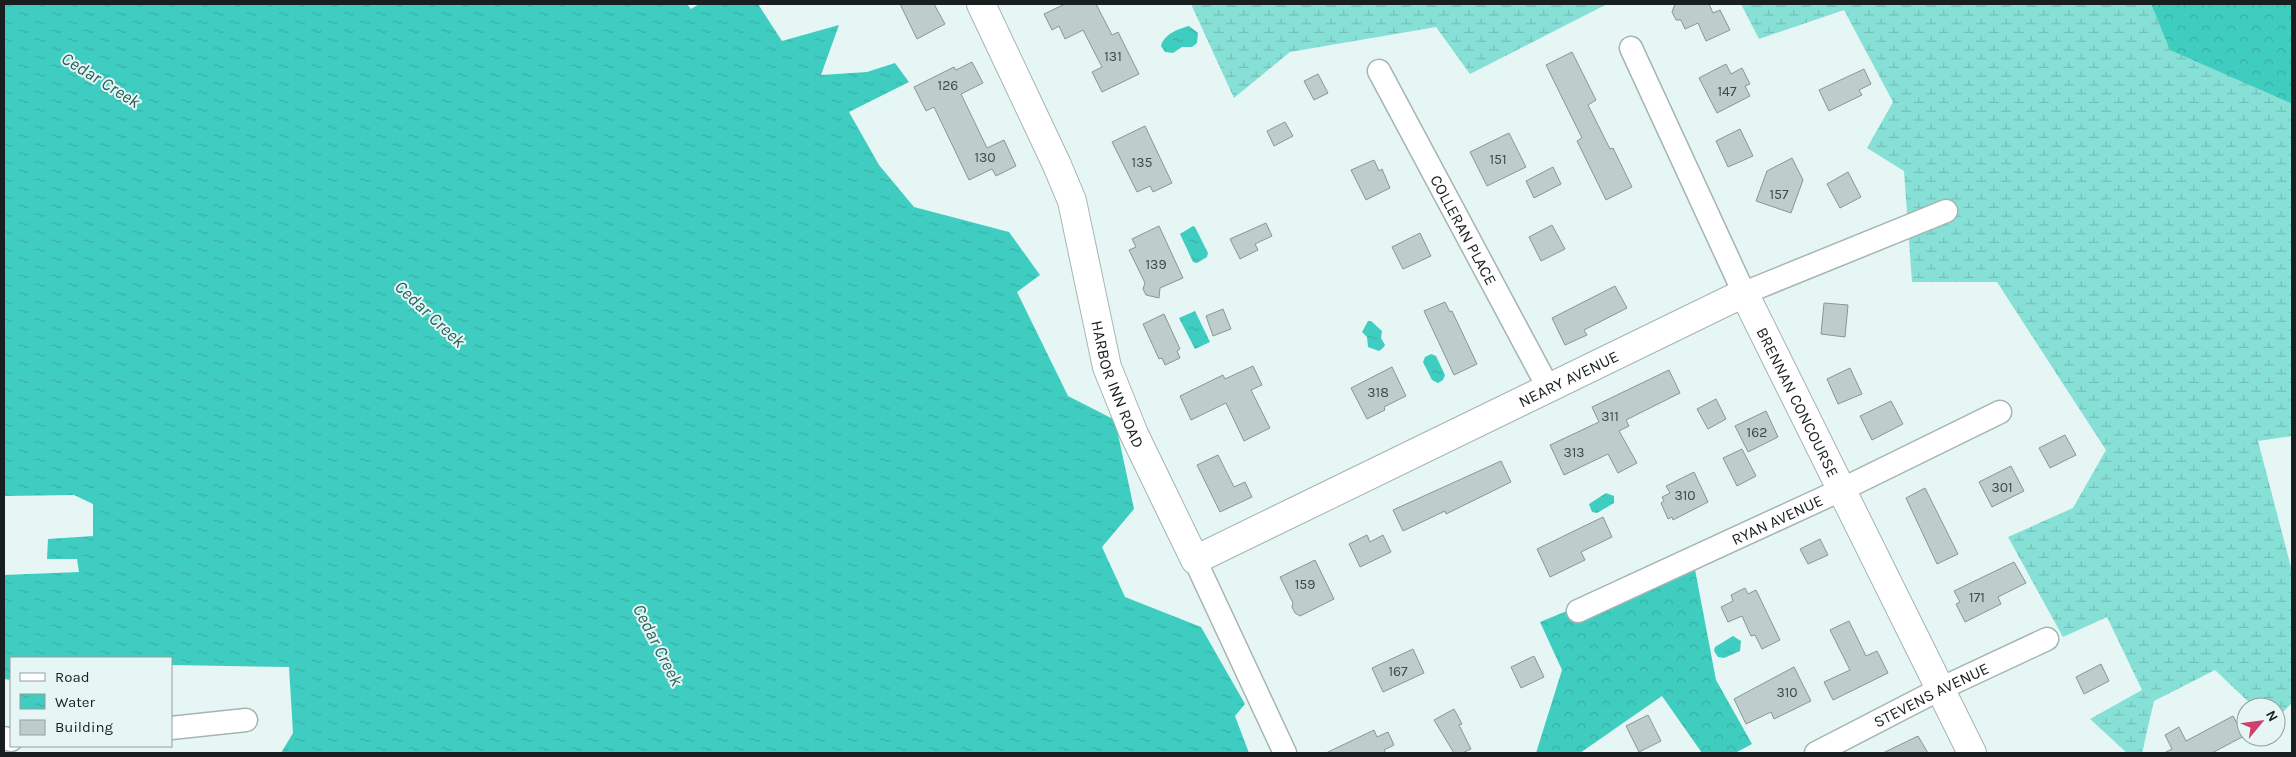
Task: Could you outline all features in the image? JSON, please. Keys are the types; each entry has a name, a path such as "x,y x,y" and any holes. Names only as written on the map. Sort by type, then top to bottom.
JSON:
{"main road":[{"name":"HARBOR INN ROAD","path":"981,4 1072,201 1107,367 1134,434 1195,560"},
{"name":"NEARY AVENUE","path":"1195,560 1744,293"},
{"name":"BRENNAN CONCOURSE","path":"1744,293 1843,489 1972,753"}],"street":[{"name":"BRENNAN CONCOURSE","path":"1631,48 1744,293"},
{"name":"COLLERAN PLACE","path":"1379,71 1549,389"},
{"name":"NEARY AVENUE","path":"1744,293 1946,211"},
{"name":"RYAN AVENUE","path":"1578,611 1843,489 2000,412"},
{"name":"HARBOR INN ROAD","path":"1195,560 1285,753"},
{"name":"STEVENS AVENUE","path":"1816,753 1940,688 2047,639"},
{"path":"172,728 246,720"}],"green space":[{"path":"1191,4 1607,4 1470,74 1436,27 1290,52 1234,98"},
{"path":"1741,4 2151,4 2170,50 2292,104 2292,436 2258,441 2292,571 2292,703 2286,709 2286,697 2243,697 2215,670 2154,701 2142,753 2127,753 2090,719 2142,690 2107,617 2063,637 2008,537 2073,508 2106,450 1997,282 1912,282 1904,171 1867,148 1893,102 1844,10 1759,39"},
{"path":"2151,4 2292,4 2292,104 2169,50"},
{"path":"1693,559 1716,680 1752,744 1735,753 1702,753 1662,696 1580,753 1536,753 1562,670 1540,622"}],"water":[{"name":"Cedar Creek","path":"4,4 687,4 691,9 699,4 758,4 782,41 839,25 821,75 867,72 895,63 909,82 849,112 879,165 914,207 1009,232 1040,275 1017,292 1068,396 1115,420 1134,509 1102,547 1125,597 1201,627 1245,704 1235,716 1249,753 281,753 293,733 289,667 172,665 172,657 10,657 10,680 4,679 4,575 79,572 77,559 47,559 48,539 93,536 93,504 74,495 4,496"},
{"path":"1189,26 1198,33 1197,43 1192,47 1182,47 1173,53 1165,52 1161,46 1165,38 1176,30"},
{"path":"1193,226 1208,253 1207,257 1197,263 1193,262 1180,234"},
{"path":"1195,311 1210,342 1195,349 1179,318"},
{"path":"1368,321 1371,321 1382,331 1381,338 1385,345 1379,351 1368,347 1367,337 1362,332"},
{"path":"1431,354 1436,356 1445,375 1443,380 1438,383 1432,380 1423,362 1425,357"},
{"path":"1606,493 1614,496 1614,503 1597,513 1592,512 1589,504"},
{"path":"1733,636 1741,641 1740,651 1724,658 1718,657 1714,651 1715,647"}],"building":[{"path":"900,4 934,4 945,24 917,39"},
{"path":"1065,4 1096,4 1112,35 1118,32 1139,74 1102,92 1092,72 1102,67 1083,30 1065,39 1059,26 1052,30 1044,14"},
{"path":"1675,4 1709,4 1713,13 1720,10 1730,30 1706,41 1698,23 1685,29 1681,20 1676,20 1672,12"},
{"path":"1572,52 1596,100 1588,105 1610,149 1613,148 1632,187 1606,200 1577,141 1582,138 1546,65"},
{"path":"972,62 983,83 961,94 987,148 1004,140 1016,166 996,176 992,169 969,180 934,107 926,111 914,87 954,67 956,70"},
{"path":"1726,64 1731,74 1742,68 1750,84 1745,86 1750,96 1717,113 1699,78"},
{"path":"1864,69 1871,84 1859,90 1862,95 1829,111 1819,90"},
{"path":"1318,74 1328,93 1314,100 1304,81"},
{"path":"1285,122 1293,136 1274,146 1267,131"},
{"path":"1145,126 1172,183 1153,192 1150,186 1137,192 1112,142"},
{"path":"1740,129 1753,156 1728,167 1716,141"},
{"path":"1509,133 1526,167 1487,186 1470,152"},
{"path":"1792,158 1803,180 1791,213 1756,201 1767,171"},
{"path":"1374,160 1379,171 1382,169 1390,188 1366,200 1351,170"},
{"path":"1553,167 1561,184 1534,198 1526,181"},
{"path":"1848,172 1861,197 1840,208 1827,184"},
{"path":"1266,223 1272,236 1255,244 1258,250 1240,259 1230,239"},
{"path":"1552,225 1565,249 1541,261 1529,237"},
{"path":"1159,226 1183,278 1160,288 1159,298 1146,295 1143,289 1145,283 1129,250 1136,247 1132,239"},
{"path":"1420,233 1431,256 1403,269 1392,247"},
{"path":"1615,286 1627,308 1584,330 1587,335 1565,345 1552,318"},
{"path":"1445,302 1450,312 1452,311 1477,364 1454,375 1424,311"},
{"path":"1824,303 1848,305 1845,337 1821,334"},
{"path":"1223,309 1231,329 1213,336 1206,316"},
{"path":"1164,314 1180,349 1177,351 1180,358 1165,365 1162,358 1159,359 1143,324"},
{"path":"1253,366 1262,385 1251,390 1270,428 1244,441 1226,403 1191,420 1180,396 1223,375 1225,379"},
{"path":"1392,367 1406,396 1384,407 1385,410 1367,419 1351,388"},
{"path":"1850,368 1862,394 1838,404 1827,379"},
{"path":"1669,370 1680,393 1626,420 1629,426 1619,431 1637,463 1618,473 1608,454 1564,475 1550,445 1599,422 1592,407"},
{"path":"1716,399 1726,419 1708,429 1697,409"},
{"path":"1891,401 1903,424 1872,440 1860,416"},
{"path":"1766,411 1778,437 1748,452 1735,426"},
{"path":"2065,435 2076,455 2050,468 2039,448"},
{"path":"1742,449 1756,476 1737,486 1723,458"},
{"path":"1218,455 1234,487 1245,482 1252,497 1220,512 1197,465"},
{"path":"1501,461 1511,482 1446,514 1445,511 1403,531 1393,510"},
{"path":"2011,466 2024,491 1992,507 1979,482"},
{"path":"1694,472 1708,502 1673,520 1672,517 1668,519 1661,503 1664,501 1662,497 1670,493 1666,486"},
{"path":"1925,488 1958,554 1937,564 1906,498"},
{"path":"1603,517 1612,537 1581,552 1585,560 1550,577 1537,549"},
{"path":"1367,535 1370,542 1383,535 1391,552 1360,567 1349,544"},
{"path":"1820,539 1828,555 1808,564 1800,549"},
{"path":"1315,560 1334,599 1300,616 1295,613 1292,607 1293,603 1280,577"},
{"path":"2014,562 2026,583 1998,597 2001,604 1965,622 1956,604 1960,602 1954,591"},
{"path":"1745,588 1748,594 1756,590 1780,640 1762,649 1755,635 1751,636 1742,616 1728,622 1721,607 1733,601 1731,595"},
{"path":"1849,621 1866,656 1877,651 1888,673 1833,700 1824,682 1850,670 1830,630"},
{"path":"1413,649 1424,673 1383,692 1372,668"},
{"path":"1534,656 1544,677 1521,688 1511,667"},
{"path":"2101,664 2109,681 2084,694 2076,677"},
{"path":"1794,667 1811,701 1774,719 1771,712 1746,724 1734,699"},
{"path":"1454,709 1462,724 1459,725 1471,749 1462,753 1454,753 1434,720"},
{"path":"1648,715 1661,741 1639,752 1626,726"},
{"path":"2233,716 2236,721 2236,740 2212,753 2164,753 2172,749 2165,735 2179,727 2186,741"},
{"path":"1374,730 1377,737 1388,732 1394,745 1384,750 1386,753 1326,753"},
{"path":"1918,736 1928,753 1883,753"}]}
